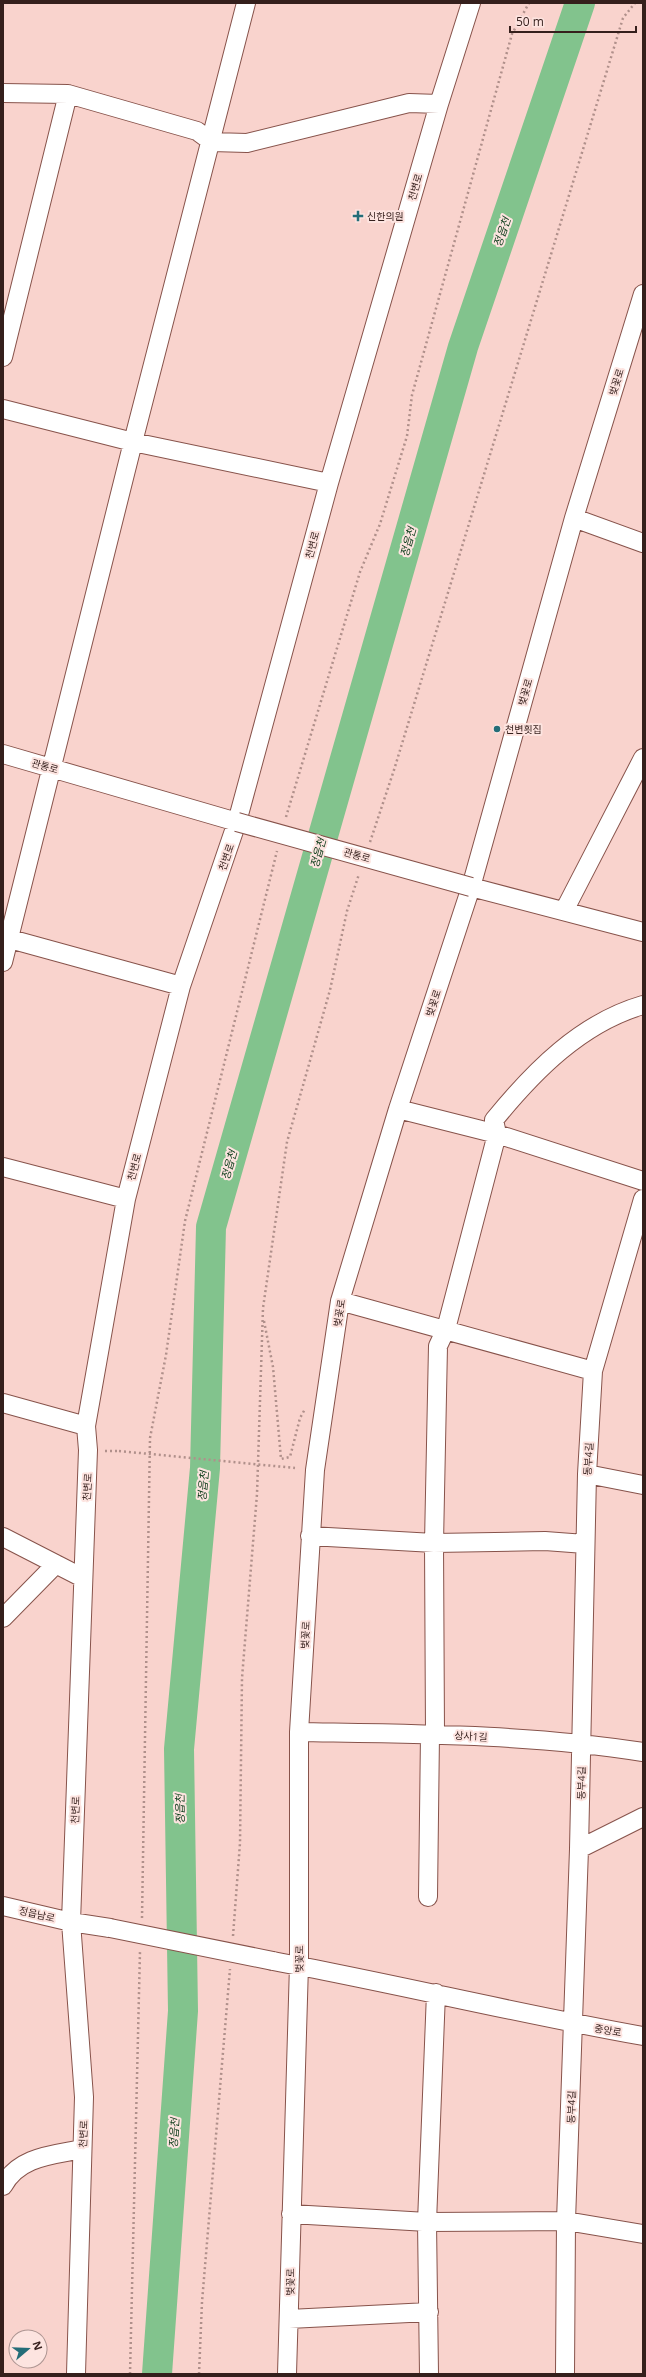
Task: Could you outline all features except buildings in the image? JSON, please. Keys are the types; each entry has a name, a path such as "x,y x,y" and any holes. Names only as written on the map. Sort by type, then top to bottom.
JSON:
{"street":[{"path":"3,962 10,939 51,768 133,442 212,142 246,3"},
{"name":"천변로","path":"76,2374 84,2097 71,1922 82,1578 88,1450 86,1426 126,1199 181,986 237,822 329,483 439,104 471,3"},
{"path":"3,93 68,94 197,131 212,142 247,143 409,103 439,104"},
{"path":"3,357 68,94"},
{"name":"벚꽃로","path":"287,2374 299,1966 299,1732 315,1470 328,1393 340,1302 398,1109 470,887 574,518 643,294"},
{"path":"3,409 133,442 329,483"},
{"path":"574,518 643,543"},
{"name":"관통로","path":"3,754 237,822 470,887 643,932"},
{"path":"564,911 637,786 643,758"},
{"path":"10,939 181,986"},
{"path":"428,1897 438,1346 446,1329 497,1134 494,1120 517,1091 556,1052 622,1011 643,1005"},
{"path":"398,1109 497,1134 643,1182"},
{"path":"3,1167 126,1199"},
{"name":"동부4길","path":"565,2374 566,2222 579,1849 587,1474 593,1371 639,1226 643,1199"},
{"path":"340,1302 446,1329 593,1371"},
{"path":"3,1403 86,1426"},
{"path":"587,1474 643,1485"},
{"path":"310,1536 434,1543 503,1540 585,1544"},
{"path":"3,1537 82,1578"},
{"path":"3,1618 56,1564"},
{"name":"상사1길","path":"299,1732 432,1734 581,1742 643,1752"},
{"path":"579,1849 643,1817"},
{"name":"정읍남로","path":"3,1906 71,1922 110,1928 299,1966"},
{"name":"중앙로","path":"299,1966 436,1993 574,2024 643,2036"},
{"path":"429,2374 427,2222 436,1993"},
{"path":"3,2186 7,2178 22,2164 44,2156 82,2149"},
{"path":"291,2214 427,2222 566,2222 643,2234"},
{"path":"289,2319 429,2312"}],"path":[{"path":"286,818 360,572 380,524 407,436 412,395 512,34 529,3"},
{"path":"369,844 394,770 624,18 635,3"},
{"path":"142,1923 149,1602 150,1438 166,1356 185,1221 278,848"},
{"path":"232,1938 240,1843 242,1678 257,1494 263,1316 287,1142 330,990 347,911 362,866"},
{"path":"263,1316 274,1368 281,1459 290,1457 300,1418 312,1398 328,1393"},
{"path":"119,1451 295,1468"},
{"path":"130,2374 141,1945"},
{"path":"199,2374 202,2302 230,1961"}],"waterway":[{"name":"정읍천","path":"157,2374 183,2011 179,1749 205,1468 211,1227 463,347 580,3"}],"place":[{"name":"신한의원","path":"358,216"},
{"name":"천변횟집","path":"497,729"}]}
